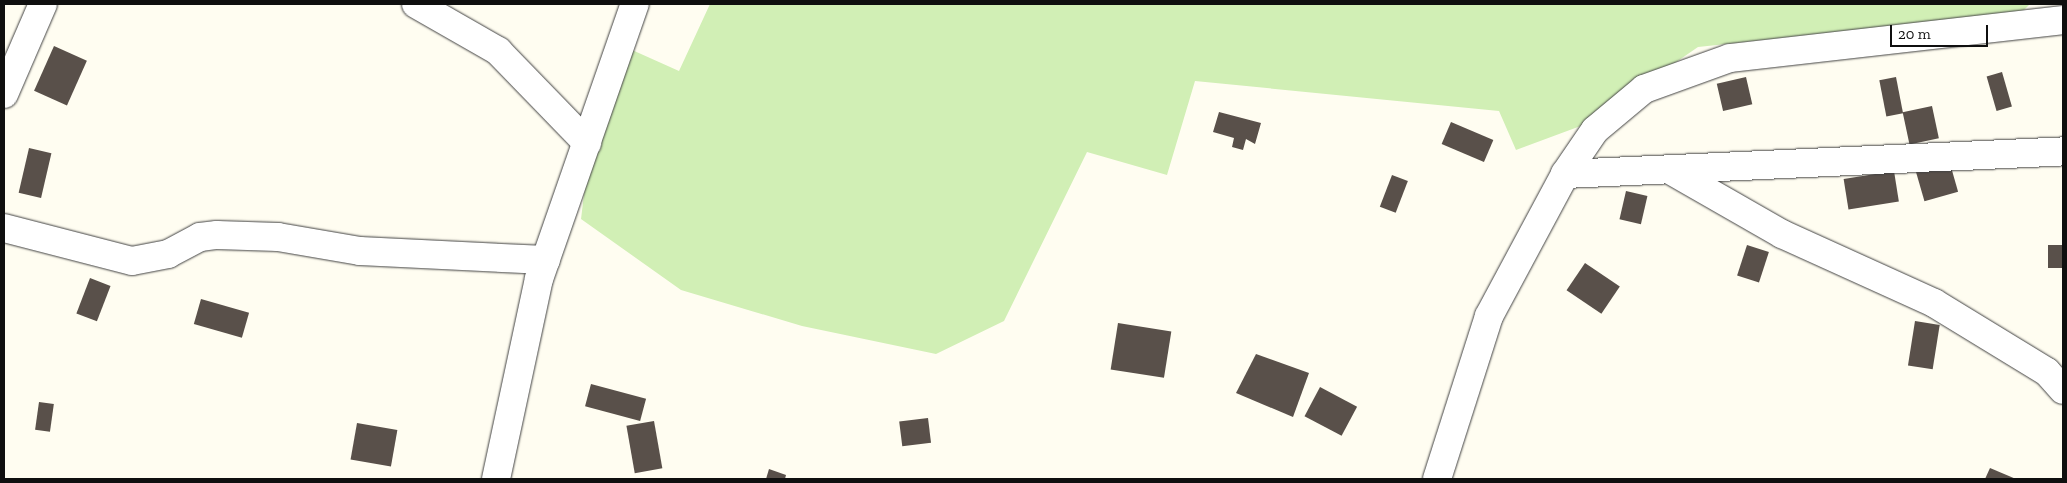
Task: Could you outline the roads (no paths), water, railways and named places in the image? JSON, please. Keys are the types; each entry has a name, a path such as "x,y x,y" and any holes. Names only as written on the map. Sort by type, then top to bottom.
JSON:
{"street":[{"path":"4,94 43,4"},
{"path":"416,4 498,51 587,144"},
{"path":"496,479 546,260 635,4"},
{"path":"1437,479 1489,316 1565,174 1595,130 1644,89 1730,58 2063,20"},
{"path":"1565,174 1672,171 2063,151"},
{"path":"1672,171 1782,234 1934,303 2047,372 2063,390"},
{"path":"4,228 132,261 168,254 200,238 218,235 278,237 360,250 546,260"}]}
